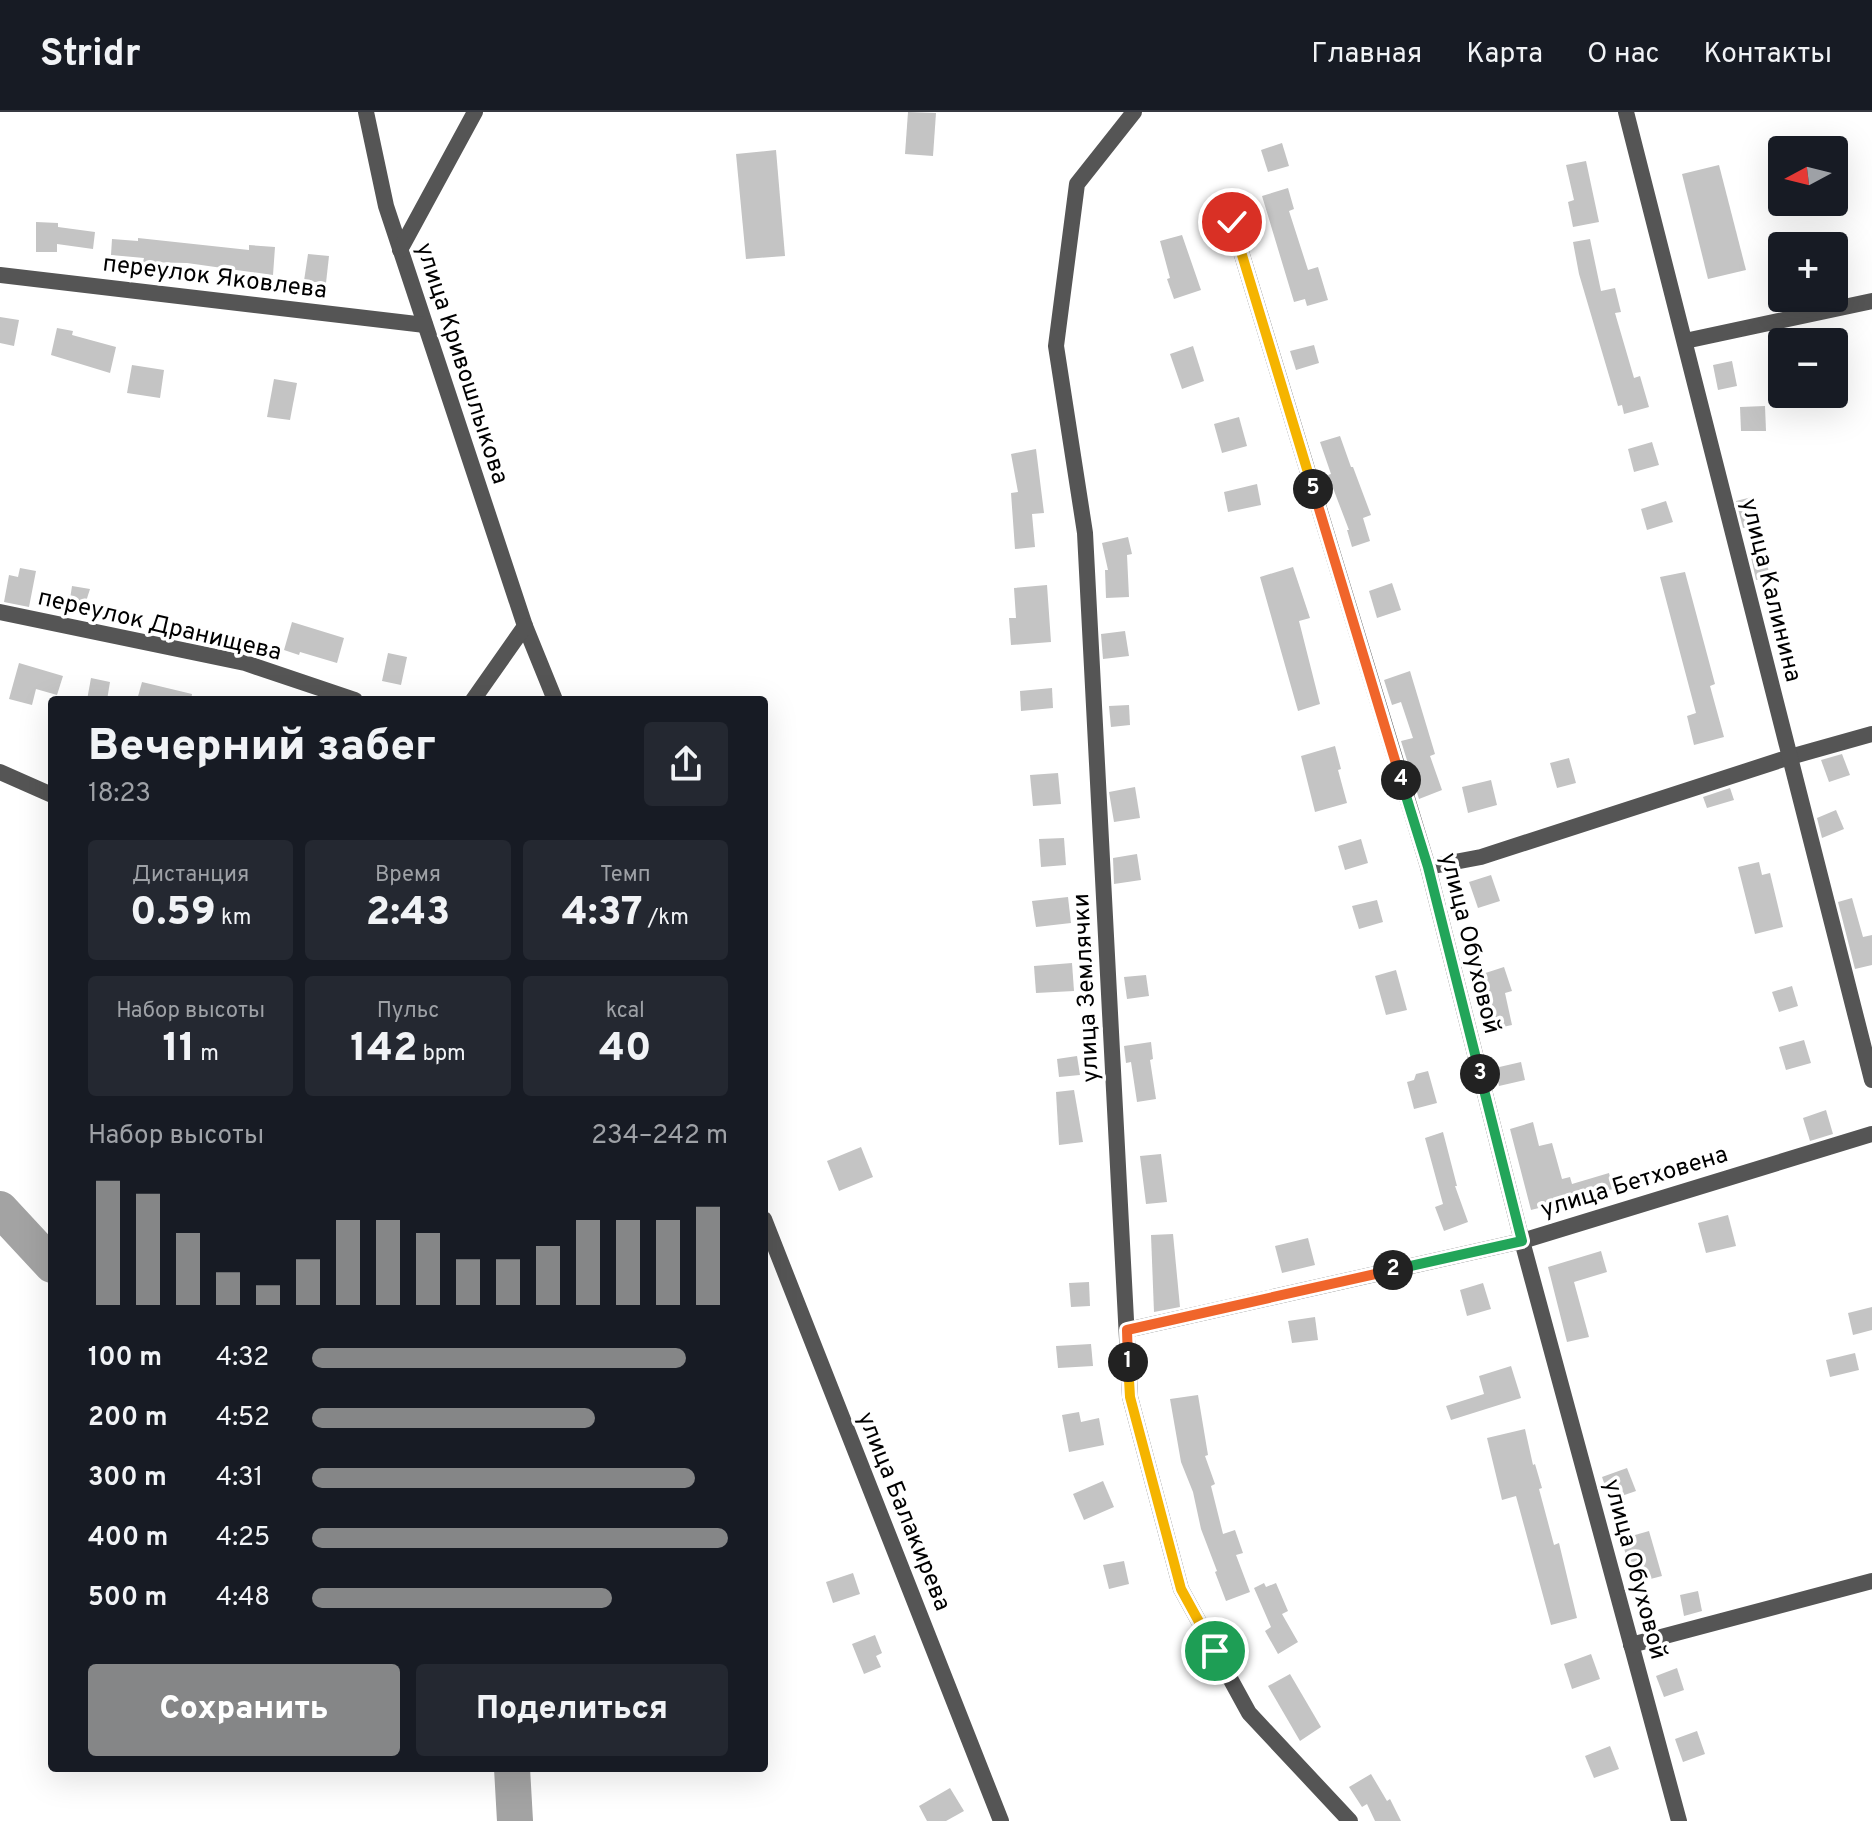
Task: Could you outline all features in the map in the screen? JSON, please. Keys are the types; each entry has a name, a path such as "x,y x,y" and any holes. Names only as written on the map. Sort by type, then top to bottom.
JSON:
{"street":[{"name":"улица Кривошлыкова","path":"366,112 386,206 525,626"},
{"path":"400,250 475,112"},
{"name":"улица Землячки","path":"1134,112 1077,184 1056,346 1085,533 1130,1397 1181,1589 1249,1713 1350,1821"},
{"name":"улица Калинина","path":"1626,112 1872,1080"},
{"name":"улица Обуховой","path":"1232,222 1428,867 1522,1241 1679,1821"},
{"name":"переулок Яковлева","path":"0,275 425,325"},
{"path":"1685,341 1872,301"},
{"name":"переулок Дранищева","path":"0,612 245,663 343,696"},
{"path":"476,696 525,626"},
{"path":"525,626 553,696"},
{"path":"1428,867 1481,857 1790,757 1872,734"},
{"path":"0,772 48,793"},
{"name":"улица Бетховена","path":"1127,1330 1522,1241 1872,1134"},
{"name":"улица Балакирева","path":"768,1229 1001,1821"},
{"path":"1631,1645 1872,1581"}],"building":[{"path":"908,112 936,113 933,156 905,154"},
{"path":"1282,143 1289,166 1268,172 1261,150"},
{"path":"776,150 785,256 746,259 736,154"},
{"path":"1586,161 1599,222 1573,227 1568,202 1574,200 1566,165"},
{"path":"1719,165 1746,270 1708,279 1682,174"},
{"path":"1288,188 1294,209 1289,211 1308,270 1318,267 1328,300 1307,306 1305,299 1294,302 1262,196"},
{"path":"36,222 58,223 58,227 95,232 93,249 57,244 57,252 36,252"},
{"path":"1182,235 1201,290 1174,299 1160,241"},
{"path":"138,238 249,250 249,245 275,247 273,275 187,263 143,262 144,258 111,255 112,239 138,241"},
{"path":"1590,239 1601,291 1615,288 1621,312 1615,313 1634,378 1640,376 1649,407 1624,414 1622,405 1618,406 1579,274 1573,242"},
{"path":"308,254 329,256 326,283 304,281"},
{"path":"0,317 19,320 14,346 0,343"},
{"path":"57,328 116,347 110,373 51,355"},
{"path":"1314,345 1319,363 1296,370 1290,351"},
{"path":"1193,346 1204,381 1182,389 1170,354"},
{"path":"1732,361 1737,386 1718,390 1713,365"},
{"path":"132,365 164,370 160,398 127,393"},
{"path":"274,379 297,383 290,420 267,417"},
{"path":"1765,406 1766,431 1741,431 1740,407"},
{"path":"1239,417 1247,446 1222,453 1214,424"},
{"path":"1340,436 1371,515 1363,518 1370,541 1352,547 1320,442"},
{"path":"1652,442 1659,465 1634,472 1628,449"},
{"path":"1036,449 1044,513 1032,514 1035,547 1015,549 1011,493 1018,492 1011,454"},
{"path":"1257,484 1261,505 1228,512 1224,492"},
{"path":"1752,497 1760,524 1743,528 1736,501"},
{"path":"1666,501 1673,522 1647,530 1641,509"},
{"path":"1128,537 1132,554 1127,555 1129,597 1106,598 1105,570 1108,570 1102,543"},
{"path":"1765,554 1770,577 1756,580 1751,557"},
{"path":"1293,567 1310,618 1299,621 1320,704 1298,711 1260,577"},
{"path":"20,568 36,571 29,607 4,602 9,575 18,577"},
{"path":"1685,572 1715,684 1710,686 1724,737 1694,745 1687,716 1696,713 1660,577"},
{"path":"1392,583 1401,610 1377,618 1369,591"},
{"path":"1047,585 1051,642 1011,645 1009,618 1016,618 1014,588"},
{"path":"72,586 90,589 82,614 68,612"},
{"path":"292,622 344,638 337,663 284,650"},
{"path":"1125,631 1129,656 1103,659 1101,634"},
{"path":"388,653 407,657 401,685 382,681"},
{"path":"19,663 63,676 57,695 36,689 32,705 9,699"},
{"path":"1410,671 1435,754 1430,756 1442,790 1419,799 1401,741 1413,738 1401,702 1392,705 1384,680"},
{"path":"91,678 110,682 108,696 88,696"},
{"path":"142,682 192,694 192,696 138,696"},
{"path":"1052,688 1053,708 1021,711 1020,691"},
{"path":"1129,705 1130,725 1111,727 1109,706"},
{"path":"1335,746 1347,803 1315,812 1301,756"},
{"path":"1842,754 1850,775 1829,782 1821,760"},
{"path":"1569,758 1576,783 1557,788 1550,763"},
{"path":"1058,773 1061,804 1033,806 1030,775"},
{"path":"1491,780 1497,805 1468,813 1462,787"},
{"path":"1135,787 1140,818 1114,822 1109,792"},
{"path":"1730,788 1734,800 1707,808 1703,797"},
{"path":"1836,810 1844,829 1822,838 1817,818"},
{"path":"1064,838 1066,865 1041,867 1039,839"},
{"path":"1361,839 1368,863 1345,870 1338,846"},
{"path":"1137,854 1141,880 1114,884 1113,858"},
{"path":"1759,862 1762,875 1770,873 1783,927 1755,934 1738,867"},
{"path":"1491,875 1500,901 1478,908 1469,882"},
{"path":"1068,897 1071,923 1036,927 1032,901"},
{"path":"1852,898 1863,937 1872,935 1872,965 1855,969 1838,902"},
{"path":"1377,900 1383,922 1359,929 1352,906"},
{"path":"1072,963 1074,991 1036,993 1034,966"},
{"path":"1504,967 1512,991 1505,993 1512,1025 1484,1031 1479,1012 1484,1010 1473,977"},
{"path":"1396,970 1407,1010 1386,1015 1375,976"},
{"path":"1146,975 1149,996 1127,999 1124,977"},
{"path":"1792,986 1798,1006 1779,1012 1772,992"},
{"path":"1804,1040 1811,1063 1786,1070 1779,1047"},
{"path":"1151,1042 1153,1059 1150,1060 1156,1099 1137,1102 1131,1062 1126,1063 1124,1046"},
{"path":"1077,1056 1080,1075 1059,1077 1057,1059"},
{"path":"1521,1062 1525,1080 1499,1086 1495,1068"},
{"path":"1428,1071 1437,1103 1414,1109 1407,1082 1414,1080 1416,1074"},
{"path":"1074,1090 1083,1142 1059,1145 1056,1092"},
{"path":"1826,1110 1833,1134 1810,1141 1803,1118"},
{"path":"1533,1122 1539,1146 1552,1143 1562,1179 1570,1177 1572,1184 1609,1173 1613,1189 1531,1210 1510,1129"},
{"path":"1443,1132 1455,1186 1468,1222 1444,1231 1435,1207 1443,1204 1425,1138"},
{"path":"861,1147 873,1177 839,1191 827,1161"},
{"path":"1161,1154 1167,1202 1146,1204 1140,1156"},
{"path":"1728,1215 1736,1246 1706,1253 1698,1223"},
{"path":"1173,1234 1180,1307 1154,1312 1151,1235"},
{"path":"1308,1238 1315,1265 1282,1273 1275,1246"},
{"path":"1601,1251 1607,1272 1574,1282 1589,1337 1567,1342 1548,1267"},
{"path":"1089,1282 1090,1306 1071,1307 1069,1283"},
{"path":"1483,1283 1491,1309 1467,1316 1460,1290"},
{"path":"1872,1307 1872,1330 1853,1335 1848,1313"},
{"path":"1315,1317 1318,1340 1292,1343 1288,1321"},
{"path":"1091,1344 1093,1366 1058,1368 1056,1346"},
{"path":"1855,1353 1859,1370 1830,1377 1826,1360"},
{"path":"1511,1366 1521,1398 1451,1420 1446,1406 1484,1394 1479,1376"},
{"path":"1198,1395 1208,1455 1205,1456 1215,1484 1211,1486 1223,1534 1235,1530 1243,1553 1236,1555 1250,1592 1226,1601 1181,1462 1170,1399"},
{"path":"1079,1412 1081,1422 1099,1418 1104,1445 1069,1452 1062,1415"},
{"path":"1525,1429 1554,1545 1559,1543 1577,1618 1551,1625 1516,1496 1502,1500 1487,1438"},
{"path":"1627,1468 1636,1491 1610,1500 1602,1477"},
{"path":"1103,1481 1114,1507 1084,1520 1073,1494"},
{"path":"1649,1531 1662,1576 1635,1583 1621,1539"},
{"path":"1124,1561 1129,1584 1109,1589 1103,1565"},
{"path":"853,1573 860,1594 833,1603 826,1582"},
{"path":"1264,1583 1266,1587 1276,1583 1288,1611 1282,1614 1298,1642 1278,1654 1265,1631 1271,1627 1254,1588"},
{"path":"1698,1591 1702,1611 1684,1616 1680,1595"},
{"path":"875,1635 882,1653 876,1656 881,1667 864,1674 852,1644"},
{"path":"1591,1654 1600,1679 1572,1689 1564,1664"},
{"path":"1677,1668 1684,1690 1664,1697 1656,1676"},
{"path":"1290,1674 1321,1727 1300,1741 1268,1686"},
{"path":"1697,1731 1705,1754 1683,1762 1675,1739"},
{"path":"1610,1746 1619,1769 1594,1778 1585,1756"},
{"path":"1371,1774 1387,1801 1390,1799 1401,1821 1375,1821 1367,1804 1362,1807 1349,1787"},
{"path":"950,1788 964,1811 946,1821 927,1821 919,1806"}],"waterway":[{"path":"0,1209 48,1261"},
{"path":"512,1772 515,1821"}],"route":[{"path":"1215,1651 1181,1589 1130,1397 1127,1330 1522,1241 1428,867 1232,222"}]}
